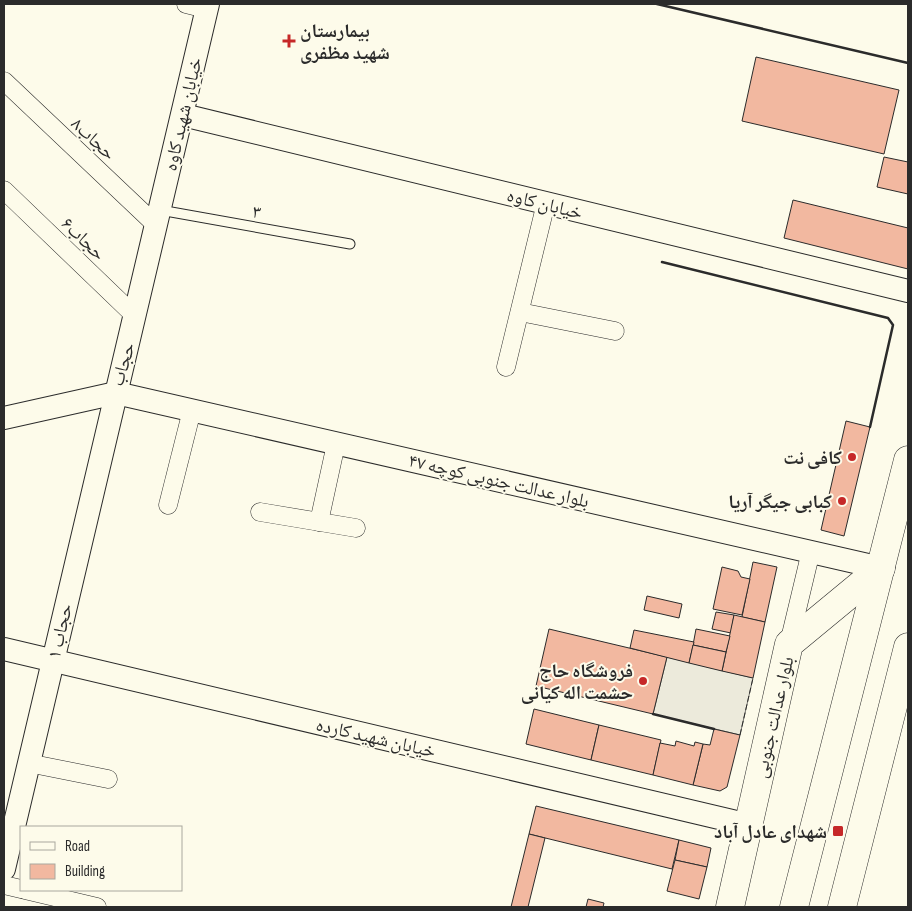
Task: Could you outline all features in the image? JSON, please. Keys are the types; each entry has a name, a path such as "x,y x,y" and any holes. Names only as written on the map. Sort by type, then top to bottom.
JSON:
{"main road":[{"path":"794,907 908,460"},
{"name":"بلوار عدالت جنوبی","path":"730,907 789,644 881,568"},
{"path":"842,907 908,647"}],"street":[{"name":"خیابان شهید کاوه","path":"158,217 182,115 200,5"},
{"name":"حجاب۸","path":"4,81 158,217"},
{"name":"خیابان کاوه","path":"182,115 908,291"},
{"name":"حجاب۶","path":"4,190 135,316"},
{"path":"506,366 546,203"},
{"name":"حجاب","path":"4,418 116,392 158,217"},
{"path":"520,312 615,331"},
{"name":"بلوار عدالت جنوبی کوچه ۴۷","path":"116,392 881,568"},
{"name":"حجاب ۱","path":"4,870 116,392"},
{"path":"168,505 192,410"},
{"path":"319,522 336,444"},
{"path":"260,512 356,528"},
{"path":"789,644 811,551"},
{"name":"خیابان شهید کارده","path":"4,649 749,825"},
{"path":"28,763 108,779"},
{"path":"4,885 20,888"},
{"path":"31,891 97,907"}],"lane":[{"name":"۳","path":"158,217 350,244"}],"shaded area":[{"path":"667,657 753,678 740,735 653,714"}],"building":[{"path":"756,57 899,90 884,154 742,121"},
{"path":"884,157 908,162 908,194 877,187"},
{"path":"793,200 908,228 908,269 784,238"},
{"path":"846,421 870,427 844,536 821,530"},
{"path":"753,562 777,567 765,622 742,617"},
{"path":"722,567 738,571 741,577 750,579 742,615 713,609"},
{"path":"647,596 682,604 679,618 644,610"},
{"path":"716,612 734,615 731,633 712,629"},
{"path":"734,615 765,622 753,678 722,671"},
{"path":"549,629 667,657 653,714 536,686"},
{"path":"696,629 730,636 726,652 693,645"},
{"path":"634,630 694,642 689,663 630,648"},
{"path":"693,645 726,652 722,671 689,663"},
{"path":"534,709 599,725 591,760 526,744"},
{"path":"599,725 661,740 653,775 591,760"},
{"path":"714,729 740,735 727,787 720,791 693,785 703,744 710,745"},
{"path":"676,741 694,746 695,742 703,744 693,785 653,775 660,743 675,746"},
{"path":"536,806 679,840 672,869 529,834"},
{"path":"529,834 545,838 528,907 511,907"},
{"path":"679,840 711,848 707,867 675,860"},
{"path":"675,860 707,867 699,899 667,891"},
{"path":"588,899 604,903 603,907 586,907"}],"fence":[{"path":"740,735 753,678"}],"wall":[{"path":"657,4 908,63"},
{"path":"662,262 888,318 893,325 870,427"},
{"path":"653,714 714,729"}],"place":[{"name":"بیمارستان شهید مظفری","path":"289,41"},
{"name":"کافی نت","path":"852,457"},
{"name":"کبابی جیگر آریا","path":"842,501"},
{"name":"فروشگاه حاج حشمت اله کیانی","path":"643,681"},
{"name":"شهدای عادل آباد","path":"838,831"}]}
